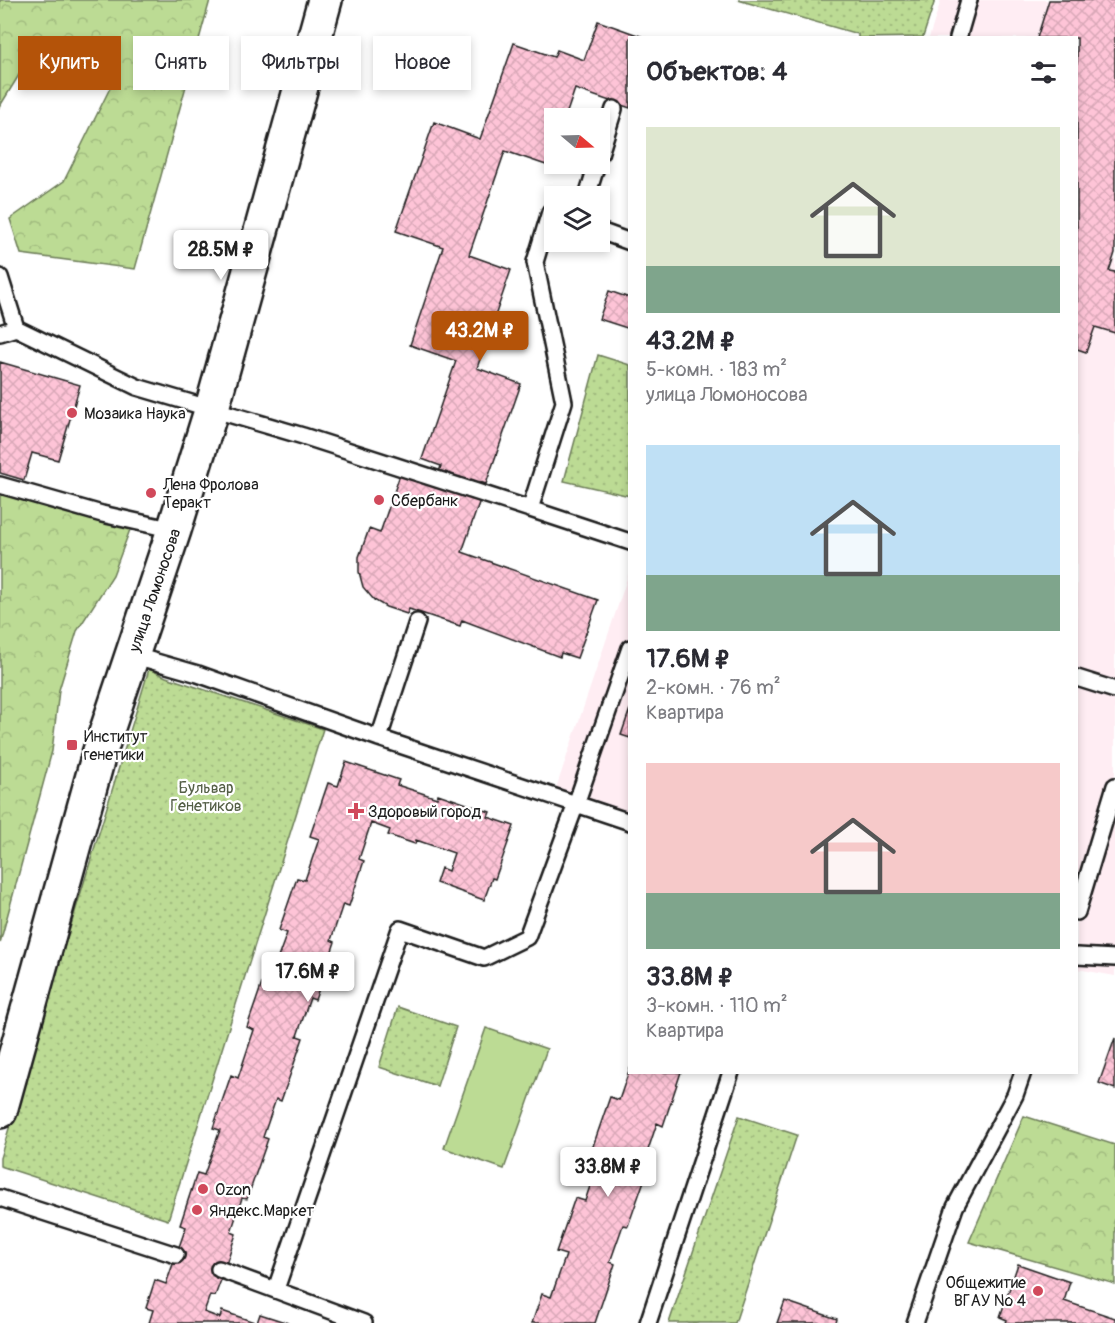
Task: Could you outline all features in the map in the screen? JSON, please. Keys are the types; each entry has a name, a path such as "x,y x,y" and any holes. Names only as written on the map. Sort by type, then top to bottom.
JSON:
{"main road":[{"name":"улица Ломоносова","path":"0,1111 99,754 212,408 326,0"}],"lane":[{"path":"959,36 969,0"},
{"path":"610,122 614,109"},
{"path":"530,509 564,402 535,262 544,233"},
{"path":"610,235 628,241"},
{"path":"0,277 16,328"},
{"path":"0,333 16,328 137,387 303,436 628,541"},
{"path":"0,485 102,514 174,530"},
{"path":"379,738 417,622"},
{"path":"276,1289 400,929 484,958 527,937 628,654"},
{"path":"132,656 198,674 379,738 628,821"},
{"path":"1078,678 1115,690"},
{"path":"1078,909 1115,786"},
{"path":"1078,956 1115,958"},
{"path":"648,1323 730,1074"},
{"path":"915,1323 955,1207 1016,1095 1020,1074"},
{"path":"0,1198 176,1255"},
{"path":"219,1269 364,1323"}],"shaded area":[{"path":"941,0 1115,0 1115,976 1078,969 1078,36 930,36"},
{"path":"628,576 628,828 551,803"}],"green space":[{"path":"0,0 210,0 200,36 133,36 133,90 185,90 135,269 21,254 10,219 64,181 109,90 121,90 121,36 18,36 18,77 0,106"},
{"path":"738,0 935,0 923,36 858,36 858,34"},
{"path":"598,355 628,364 628,496 564,481"},
{"path":"0,481 134,519 113,575 77,631 59,690 52,751 0,943"},
{"name":"Бульвар Генетиков","path":"149,669 166,677 323,729 168,1220 0,1166 0,1158"},
{"path":"398,1007 456,1027 437,1086 379,1067"},
{"path":"486,1028 547,1049 504,1169 444,1148"},
{"path":"739,1116 797,1135 735,1323 669,1323"},
{"path":"1024,1116 1115,1145 1115,1284 969,1242"}],"building":[{"path":"1049,0 1115,0 1115,253 1109,271 1115,272 1115,333 1095,327 1086,352 1078,349 1078,36 1038,36"},
{"path":"598,21 640,36 628,36 628,107 575,89 568,108 544,108 544,164 505,151 469,255 511,270 477,368 521,384 486,484 471,479 466,495 480,500 462,552 598,600 577,658 561,653 560,657 462,620 460,626 409,609 407,614 386,607 374,600 363,587 359,572 359,557 369,529 380,533 402,469 436,481 441,466 422,459 456,361 410,345 443,247 396,231 434,122 480,139 514,43 554,57 557,50 584,60"},
{"path":"609,291 628,297 628,328 599,319"},
{"path":"0,362 80,385 58,460 32,453 24,480 0,473"},
{"path":"628,715 628,737 621,735"},
{"path":"346,762 399,780 397,785 437,798 438,794 490,812 488,817 514,826 495,879 492,878 484,900 436,883 441,868 448,871 454,853 416,840 415,844 388,835 390,830 371,823 359,859 364,861 349,906 343,904 331,940 335,942 315,1000 310,998 297,1036 303,1038 281,1101 276,1099 263,1137 268,1139 247,1199 242,1198 231,1232 236,1234 225,1267 220,1265 216,1278 221,1280 215,1296 210,1295 204,1312 220,1318 222,1311 257,1323 149,1323 153,1310 146,1308 155,1280 166,1284 186,1227 180,1225 197,1173 204,1175 220,1130 213,1128 231,1075 238,1078 254,1030 247,1027 266,972 272,974 287,933 279,930 297,878 305,880 319,839 310,836 328,783 338,786"},
{"path":"1115,1038 1115,1089 1099,1083"},
{"path":"628,1074 680,1074 663,1126 657,1123 645,1159 651,1161 628,1226 623,1225 610,1262 615,1264 595,1323 532,1323 542,1294 551,1297 566,1255 556,1252 575,1198 585,1201 601,1153 592,1149 610,1097 619,1100"},
{"name":"Общежитие ВГАУ № 4","path":"1018,1264 1070,1282 1064,1301 1115,1318 1115,1323 1006,1323 1007,1320 1000,1317"},
{"path":"785,1301 837,1319 836,1323 777,1323"},
{"path":"260,1314 288,1323 257,1323"}],"place":[{"name":"Мозаика Наука","path":"72,413"},
{"name":"Лена Фролова Теракт","path":"151,493"},
{"name":"Сбербанк","path":"379,500"},
{"name":"Институт генетики","path":"72,745"},
{"name":"Здоровый город","path":"356,811"},
{"name":"Ozon","path":"203,1189"},
{"name":"Яндекс.Маркет","path":"197,1210"},
{"name":"Общежитие ВГАУ № 4","path":"1038,1291"}]}
